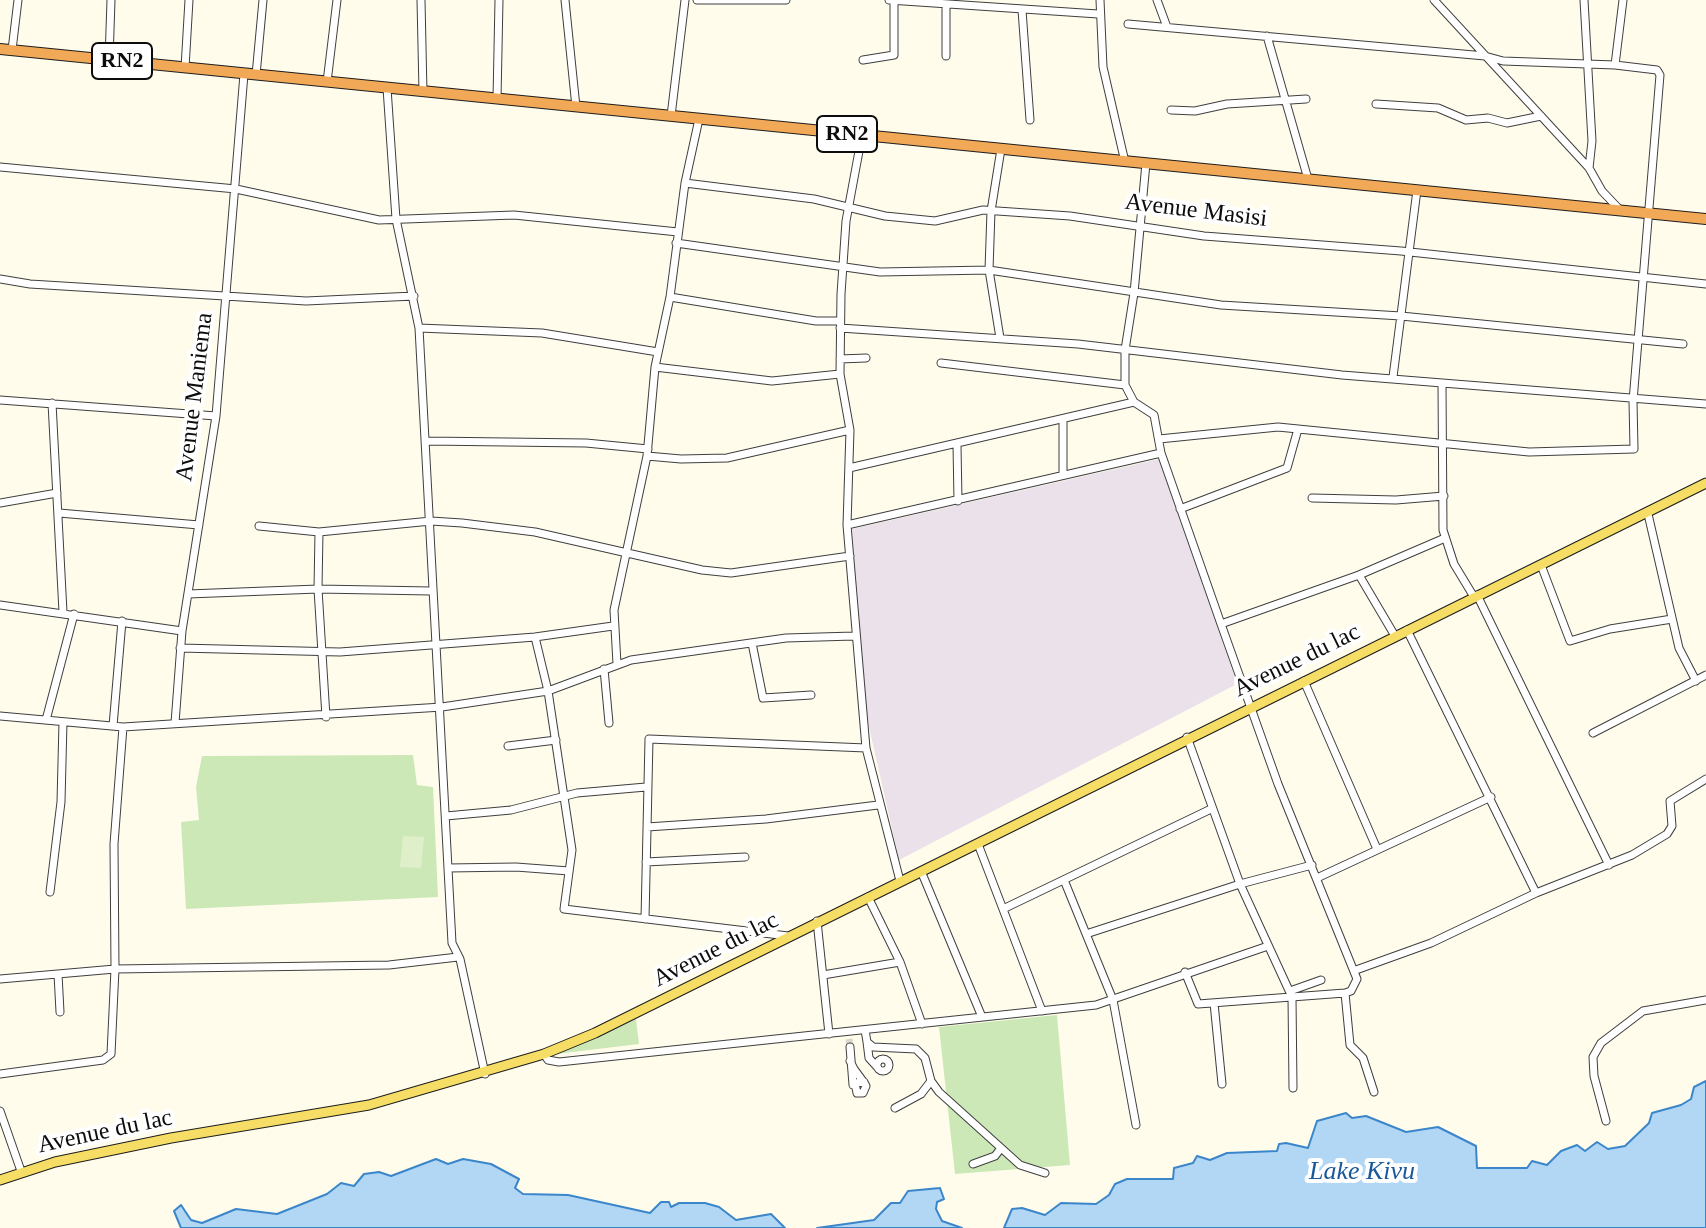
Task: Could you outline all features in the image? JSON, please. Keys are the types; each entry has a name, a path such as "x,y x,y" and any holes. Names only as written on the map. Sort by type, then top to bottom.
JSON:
{"highway":[{"name":"RN2","path":"0,49 1706,219"}],"main road":[{"name":"Avenue du lac","path":"0,1180 21,1171 171,1138 343,1111 485,1074 544,1054 595,1033 1187,737 1706,483"}],"street":[{"path":"12,50 18,0"},
{"path":"109,60 111,0"},
{"path":"185,68 189,0"},
{"path":"256,75 263,0"},
{"path":"327,82 337,0"},
{"path":"421,0 423,92"},
{"path":"497,99 499,0"},
{"path":"565,0 576,107"},
{"path":"671,116 685,0"},
{"path":"697,0 783,0"},
{"path":"863,60 894,55 892,0 1098,14"},
{"path":"1100,0 1098,14 1111,114 1125,162"},
{"path":"1157,0 1167,27"},
{"path":"1434,0 1589,168 1602,191 1620,210"},
{"path":"1584,0 1592,141 1589,168"},
{"path":"1615,65 1623,0"},
{"path":"943,3 946,56"},
{"path":"1022,10 1030,120"},
{"path":"1128,24 1485,56 1503,61 1615,65 1659,72 1651,213 1637,340 1634,449 1529,452 1298,429 1235,429 1159,439"},
{"path":"1267,36 1308,179"},
{"name":"Avenue Maniema","path":"175,723 182,631 216,416 244,74"},
{"path":"387,88 396,219 419,328 431,521 431,591 442,707 452,943 485,1074"},
{"path":"1171,110 1195,111 1227,104 1306,99"},
{"path":"1376,104 1438,108 1466,120 1488,118 1507,123 1541,116"},
{"path":"617,664 613,626 624,554 648,452 655,367 670,297 685,183 699,119"},
{"path":"862,135 842,267 840,374 850,430 847,525 854,636 866,748 878,805 900,881"},
{"path":"1000,338 989,270 991,211 1001,149"},
{"path":"1146,163 1134,293 1125,350 1125,385 1134,402 1154,415 1161,453 1221,624 1317,878 1356,970 1355,986 1345,993 1291,994 1214,1003 1196,1003 1185,972"},
{"path":"0,167 236,189 362,218 514,215 678,232"},
{"name":"Avenue Masisi","path":"685,183 814,199 849,209 935,221 968,211 1070,216 1204,236 1408,251 1706,284"},
{"path":"1393,377 1417,190"},
{"path":"676,243 880,272 989,270 1221,305 1401,316 1683,344"},
{"path":"0,279 30,284 319,301 414,296"},
{"path":"670,297 840,325 1125,350 1442,384 1633,401 1706,404"},
{"path":"419,328 542,333 658,352"},
{"path":"840,359 866,358"},
{"path":"941,363 1125,385"},
{"path":"655,367 772,381 840,374"},
{"path":"1442,384 1445,538 1454,564 1476,596 1609,865"},
{"path":"0,400 216,416"},
{"path":"849,468 1134,402"},
{"path":"52,403 63,612"},
{"path":"1063,419 1063,475"},
{"path":"1180,509 1287,468 1298,429"},
{"path":"427,441 586,443 681,459 727,458 850,430"},
{"path":"957,445 958,501"},
{"path":"847,525 1161,453"},
{"path":"0,503 57,493"},
{"path":"1312,498 1396,500 1444,496"},
{"path":"59,513 199,525"},
{"path":"1648,514 1679,648 1696,681"},
{"path":"259,526 319,532 431,521 535,532 624,554 731,573 850,556"},
{"path":"319,532 318,589 326,717"},
{"path":"1221,624 1359,575 1445,538"},
{"path":"1541,565 1570,641 1610,629 1672,619"},
{"path":"1359,575 1395,636"},
{"path":"188,594 318,589 431,591"},
{"path":"0,605 182,631"},
{"path":"46,720 74,614"},
{"path":"113,726 122,621"},
{"path":"180,648 321,651 435,646 613,626"},
{"path":"1407,630 1536,893"},
{"path":"0,716 123,727 326,717 442,707 548,691 617,664 786,638 854,636"},
{"path":"535,637 548,691 572,850 564,909 788,936"},
{"path":"752,643 763,698 811,695"},
{"path":"604,669 609,723"},
{"path":"1593,733 1706,675"},
{"path":"1304,681 1377,849"},
{"path":"50,892 61,802 63,722"},
{"path":"0,1074 103,1060 113,1051 114,844 123,727"},
{"path":"645,919 646,742 652,737 866,748"},
{"path":"1187,737 1240,884 1291,994 1293,1088"},
{"path":"508,746 556,740"},
{"path":"1356,970 1431,943 1536,893 1609,865 1667,834 1672,826 1670,801 1706,779"},
{"path":"446,816 511,810 565,795 646,787"},
{"path":"1317,878 1491,797"},
{"path":"647,827 766,819 878,805"},
{"path":"1003,909 1211,809"},
{"path":"978,844 1042,1011"},
{"path":"646,862 745,857"},
{"path":"1086,934 1240,884 1312,865"},
{"path":"448,868 516,867 569,871"},
{"path":"921,871 982,1017"},
{"path":"1064,880 1113,1000 1136,1125"},
{"path":"868,897 900,962 922,1024"},
{"path":"817,921 829,1034"},
{"path":"544,1054 548,1060 559,1062 829,1034 849,1039 865,1030 1042,1011 1113,1000 1185,972 1268,946"},
{"path":"0,979 115,969 334,967 458,957"},
{"path":"823,975 900,962"},
{"path":"58,974 60,1012"},
{"path":"1291,994 1321,980"},
{"path":"1345,993 1350,1047 1363,1058 1374,1092"},
{"path":"1606,1121 1594,1076 1593,1057 1601,1043 1643,1011 1706,1000"},
{"path":"1214,1003 1222,1084"},
{"path":"865,1030 870,1044 885,1060 888,1069 879,1069 869,1058 870,1044"},
{"path":"849,1039 850,1061 853,1087 856,1082 864,1082 850,1061"},
{"path":"870,1044 902,1045 916,1049 931,1070 931,1081 921,1094 895,1108"},
{"path":"931,1081 1020,1165 1045,1173"},
{"path":"0,1111 21,1171"},
{"path":"973,1164 995,1156 1001,1148"}],"shaded area":[{"path":"1159,459 1237,684 899,860 865,709 852,529"}],"green space":[{"path":"413,755 417,785 433,787 438,897 186,909 181,822 199,820 196,787 202,756"},
{"path":"403,836 424,837 421,868 400,867"},
{"path":"1057,1015 1070,1165 955,1174 939,1027"},
{"path":"636,1019 639,1044 556,1054"}],"water":[{"name":"Lake Kivu","path":"1706,1081 1706,1228 1004,1228 1012,1209 1022,1208 1045,1215 1061,1203 1096,1204 1109,1195 1115,1184 1127,1179 1173,1179 1174,1168 1193,1163 1197,1156 1210,1160 1227,1153 1277,1151 1279,1144 1286,1143 1308,1148 1317,1121 1346,1113 1352,1118 1366,1116 1406,1132 1438,1127 1476,1146 1477,1168 1527,1168 1532,1161 1547,1165 1561,1151 1577,1145 1585,1151 1597,1142 1608,1149 1625,1146 1649,1123 1652,1113 1681,1105 1691,1099 1694,1087"},
{"path":"436,1159 448,1164 463,1159 491,1164 519,1179 515,1188 523,1194 568,1195 650,1213 661,1202 669,1202 671,1207 679,1203 705,1203 719,1207 736,1220 771,1214 785,1228 181,1228 174,1211 181,1205 191,1220 202,1223 236,1209 277,1214 327,1194 341,1183 354,1186 364,1174 379,1172 391,1176"},
{"path":"940,1188 944,1199 937,1202 936,1209 942,1221 962,1228 817,1228 874,1220 891,1203 900,1203 908,1191"}],"tunnel":[{"path":"849,1039 850,1047"}]}
